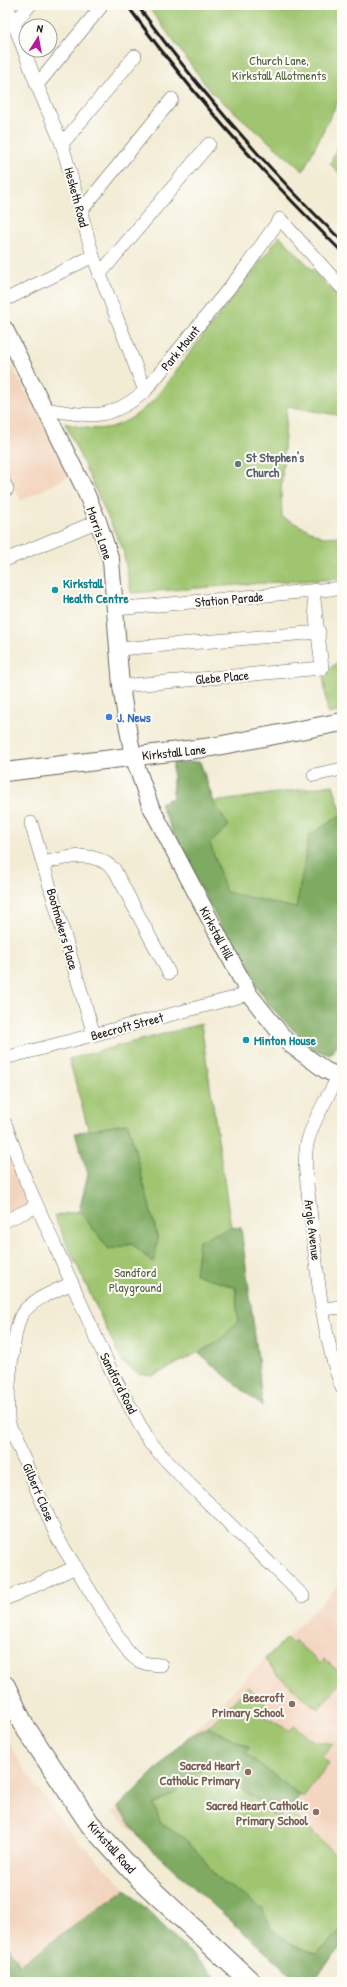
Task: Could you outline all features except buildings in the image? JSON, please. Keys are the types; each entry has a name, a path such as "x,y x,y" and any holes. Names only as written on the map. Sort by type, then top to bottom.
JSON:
{"main road":[{"name":"Kirkstall Lane","path":"5,772 212,748 342,722"},
{"name":"Kirkstall Road","path":"5,1686 23,1724 90,1824 139,1878 251,1982"}],"street":[{"name":"Hesketh Road","path":"7,5 13,25 62,144 93,256 145,391"},
{"path":"13,25 30,5"},
{"path":"37,85 100,8"},
{"path":"62,144 135,56"},
{"path":"81,211 172,99"},
{"path":"100,275 209,144"},
{"name":"Park Mount","path":"45,409 87,416 106,414 123,407 145,391 243,271 280,219 342,288"},
{"path":"5,300 93,256"},
{"name":"Morris Lane","path":"5,329 83,486 98,521 110,560 116,609 121,686 133,756"},
{"path":"5,560 98,521"},
{"name":"Station Parade","path":"116,609 342,588"},
{"path":"119,650 319,632 313,591"},
{"name":"Glebe Place","path":"121,686 322,668 319,632"},
{"name":"Kirkstall Hill","path":"133,756 150,805 249,994 288,1043 340,1078"},
{"path":"314,775 342,769"},
{"name":"Bootmakers Place","path":"31,823 94,1035"},
{"path":"43,863 73,856 88,855 107,863 114,869 169,973"},
{"name":"Beecroft Street","path":"5,1058 249,994"},
{"name":"Argie Avenue","path":"340,1078 318,1116 308,1141 306,1166 323,1310 333,1362 342,1388"},
{"name":"Sandford Road","path":"5,1123 9,1151 37,1206 113,1375 149,1442 303,1596"},
{"path":"5,1221 37,1206"},
{"name":"Gilbert Close","path":"72,1283 32,1304 22,1314 17,1332 7,1404 9,1424 57,1537 125,1648 133,1658 143,1664 161,1665"},
{"path":"323,1310 342,1307"},
{"path":"5,1599 76,1567"}],"shaded area":[{"path":"5,355 72,475 21,501 5,471"},
{"path":"5,1146 35,1217 5,1231"},
{"name":"Sacred Heart Catholic Primary","path":"342,1582 342,1945 311,1982 299,1982 112,1813"},
{"path":"5,1735 23,1768 67,1829 126,1889 19,1965 5,1940"}],"green space":[{"name":"Church Lane, Kirkstall Allotments","path":"147,5 342,5 342,93 303,171 210,91"},
{"path":"342,136 342,176 330,164"},
{"path":"280,236 342,301 342,416 287,406 281,491 282,517 323,537 342,536 342,579 278,582 131,593 123,550 65,423 78,427 112,427 132,418 152,402"},
{"path":"342,660 342,711 328,714 323,674"},
{"path":"200,762 214,802 333,785 342,814 342,1038 330,1055 312,1049 269,1005 255,984 163,811 160,803 173,798 173,763"},
{"path":"200,762 213,802 229,826 210,843 226,892 296,908 309,836 342,814 342,1038 330,1055 312,1049 269,1005 224,932 181,851 160,803 173,798 173,763"},
{"name":"Sandford Playground","path":"201,1024 231,1227 238,1321 220,1341 153,1376 139,1374 122,1362 54,1216 79,1211 109,1249 132,1244 153,1263 128,1124 89,1132 69,1059"},
{"path":"128,1123 158,1239 154,1263 132,1244 109,1249 79,1211 88,1174 75,1133"},
{"path":"231,1227 241,1228 258,1359 262,1406 198,1353 220,1341 238,1321 236,1288 195,1274 199,1241"},
{"path":"286,1638 293,1644 295,1641 320,1663 324,1659 342,1674 342,1681 318,1709 276,1674 265,1659"},
{"name":"Sacred Heart Catholic Primary","path":"248,1687 269,1707 263,1714 268,1718 280,1726 290,1730 294,1726 313,1741 333,1744 322,1757 329,1763 303,1797 300,1795 279,1820 282,1822 290,1812 323,1842 342,1862 342,1945 311,1982 141,1840 118,1807 202,1733"},
{"path":"208,1727 250,1747 245,1753 300,1795 282,1816 276,1817 269,1812 262,1802 243,1791 228,1775 208,1767 189,1775 175,1793 154,1805 161,1824 183,1837 202,1857 217,1878 262,1908 271,1928 294,1946 317,1953 342,1929 342,1945 311,1982 299,1982 141,1840 118,1807 188,1737"},
{"path":"126,1889 220,1982 5,1982 5,1940 19,1965"}],"railway":[{"path":"127,5 151,38 229,133 284,193 342,252"},
{"path":"137,5 184,67 234,127 287,185 342,241"}],"place":[{"name":"St Stephen's Church","path":"238,464"},
{"name":"Kirkstall Health Centre","path":"55,590"},
{"name":"J. News","path":"109,717"},
{"name":"Minton House","path":"246,1040"},
{"name":"Beecroft Primary School","path":"292,1704"},
{"name":"Sacred Heart Catholic Primary","path":"248,1772"},
{"name":"Sacred Heart Catholic Primary School","path":"316,1812"}]}
